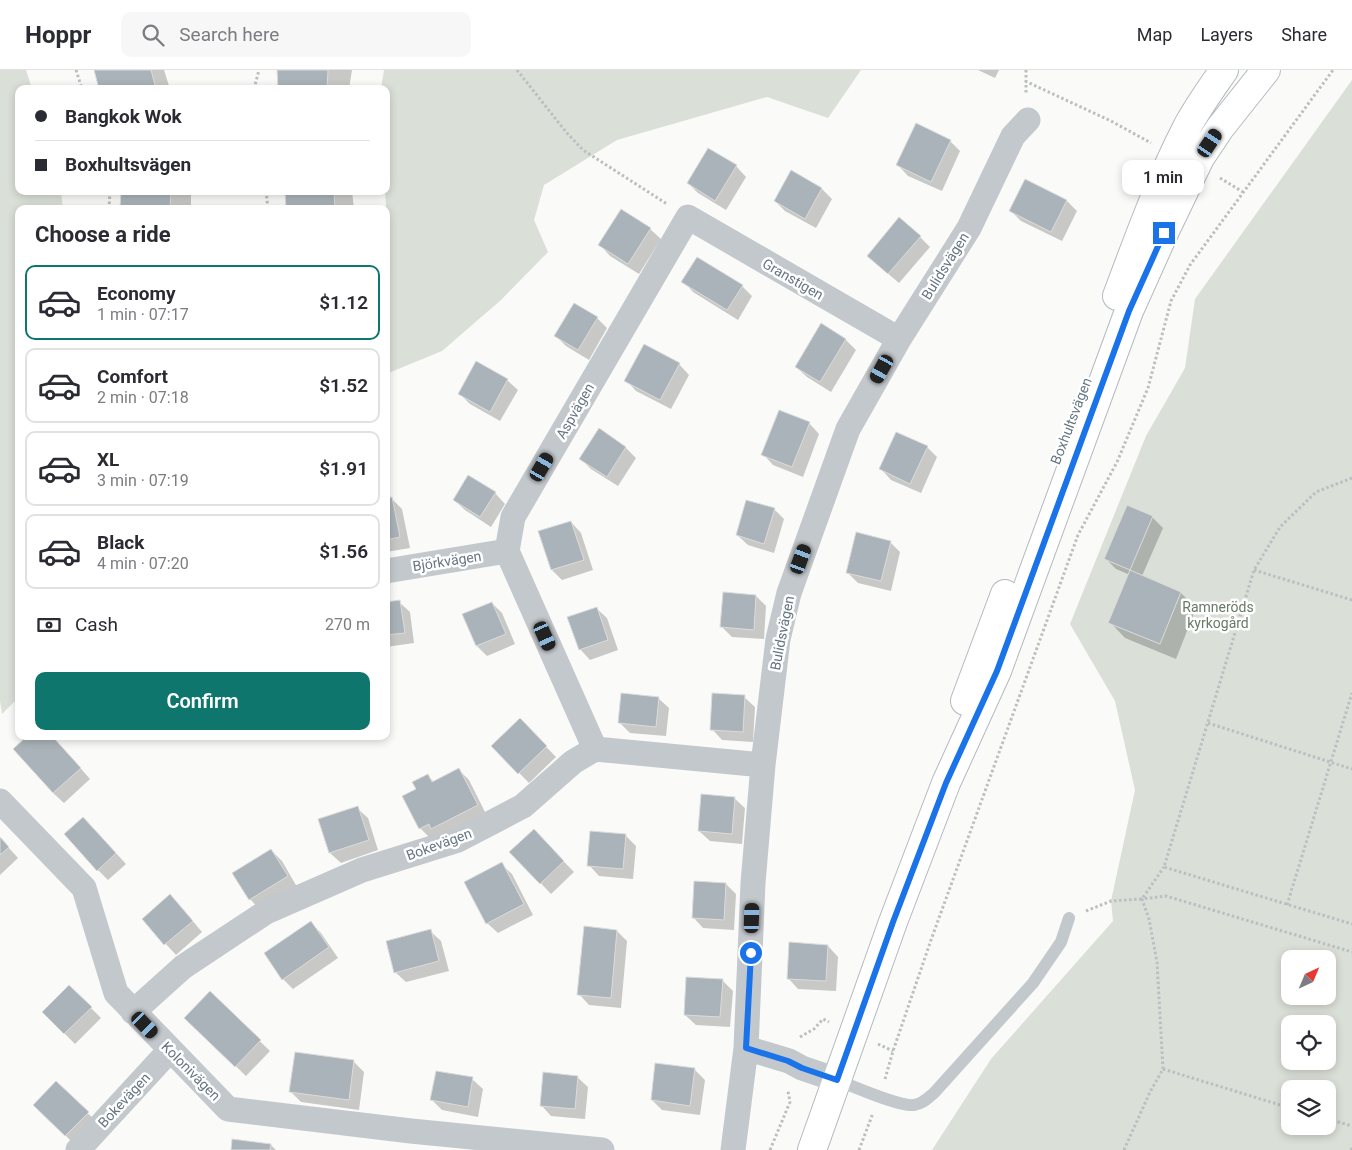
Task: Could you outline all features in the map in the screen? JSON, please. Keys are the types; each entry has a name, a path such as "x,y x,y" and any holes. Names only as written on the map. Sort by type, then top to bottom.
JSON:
{"street":[{"name":"Boxhultsvägen","path":"946,783 966,697 1089,376 1145,222 1187,126 1224,70"},
{"name":"Boxhultsvägen","path":"812,1150 893,922 946,783 997,671 1129,311 1200,158 1220,128 1266,70"},
{"name":"Bulidsvägen","path":"746,1048 753,883 763,765 778,639 789,593 848,429 899,339 969,228 1013,136 1028,120"},
{"name":"Granstigen","path":"688,217 899,339"},
{"name":"Aspvägen","path":"507,551 514,517 688,217"},
{"name":"Björkvägen","path":"390,570 507,551"},
{"path":"507,551 595,749 763,765"},
{"name":"Bokevägen","path":"133,1012 183,967 266,912 362,870 458,840 523,806 573,762 595,749"},
{"name":"Kolonivägen","path":"0,800 84,888 116,993 228,1108 410,1140 602,1150"},
{"path":"734,1150 746,1048 788,1061 837,1080"},
{"name":"Bokevägen","path":"78,1150 170,1050"}],"lane":[{"path":"837,1080 879,1096 911,1105 923,1102 934,1093 1033,983 1061,942 1069,918"}],"path":[{"path":"76,70 81,85"},
{"path":"255,85 259,70"},
{"path":"517,70 566,132 583,150 688,217"},
{"path":"859,1150 879,1096 930,940 1078,535 1117,462 1148,388 1171,301 1190,265 1333,70"},
{"path":"1025,81 1111,121 1152,143"},
{"path":"1217,177 1243,192"},
{"path":"1142,899 1164,867 1254,570 1280,527 1316,492 1352,478"},
{"path":"1254,570 1352,600"},
{"path":"1288,904 1352,693"},
{"path":"1208,723 1352,769"},
{"path":"1164,867 1352,924"},
{"path":"1069,918 1111,901 1166,896 1352,952"},
{"path":"1124,1150 1150,1092 1163,1069 1157,962 1149,919 1142,899"},
{"path":"1163,1069 1281,1105"},
{"path":"770,1150 790,1102 789,1092 784,1087"},
{"path":"1336,1121 1352,1126"}],"green space":[{"path":"0,70 26,70 31,85 15,85 15,195 61,195 63,205 15,205 15,701 2,714 0,701"},
{"path":"384,70 861,70 828,118 767,97 617,140 544,185 534,220 548,252 501,300 442,351 390,372 390,205 386,205 385,195 390,195 390,85 382,85"},
{"name":"Ramneröds kyrkogård","path":"1352,80 1352,1150 932,1150 991,1059 1113,921 1111,901 1135,790 1115,701 1070,624 1146,436 1185,368 1195,299"}],"building":[{"path":"94,70 151,70 155,85 98,85"},
{"path":"277,70 328,70 327,85 278,85"},
{"path":"916,123 951,140 931,182 896,165"},
{"path":"708,148 737,165 715,201 687,183"},
{"path":"791,170 822,188 805,219 774,201"},
{"path":"1025,179 1067,200 1051,232 1009,211"},
{"path":"121,195 171,195 170,205 120,205"},
{"path":"285,195 334,195 335,205 286,205"},
{"path":"621,209 651,228 628,264 598,245"},
{"path":"899,217 921,236 888,274 867,256"},
{"path":"697,257 743,285 727,310 681,282"},
{"path":"574,303 598,317 578,350 554,336"},
{"path":"821,323 846,339 820,382 795,367"},
{"path":"644,344 680,363 660,400 624,381"},
{"path":"476,361 508,379 490,412 458,394"},
{"path":"779,410 810,422 792,467 761,455"},
{"path":"599,428 626,447 607,477 579,459"},
{"path":"896,432 928,446 910,484 879,469"},
{"path":"468,475 496,492 480,517 453,500"},
{"path":"390,497 392,497 400,537 390,539"},
{"path":"746,500 775,508 764,544 736,535"},
{"path":"1127,505 1153,516 1130,570 1104,559"},
{"path":"571,521 584,560 551,570 538,531"},
{"path":"856,532 891,541 881,581 846,573"},
{"path":"1130,570 1181,592 1160,644 1108,623"},
{"path":"723,592 756,595 754,630 720,627"},
{"path":"400,600 405,633 390,635 390,601"},
{"path":"492,602 506,634 476,646 462,614"},
{"path":"597,607 608,640 579,650 567,617"},
{"path":"621,693 659,697 656,727 618,723"},
{"path":"712,693 745,695 743,732 710,730"},
{"path":"520,718 547,746 518,774 491,746"},
{"path":"23,740 56,740 81,768 53,793 13,749"},
{"path":"459,768 478,805 431,829 429,824 419,829 402,796 416,789 412,782 428,774 432,782"},
{"path":"701,794 735,797 732,834 698,831"},
{"path":"358,806 369,840 329,853 318,819"},
{"path":"83,817 116,853 97,871 64,834"},
{"path":"534,829 564,861 540,884 509,852"},
{"path":"590,831 626,834 623,869 587,866"},
{"path":"0,837 9,847 0,855"},
{"path":"271,849 288,876 249,900 232,873"},
{"path":"502,862 524,904 486,924 464,882"},
{"path":"694,881 726,883 724,920 692,918"},
{"path":"170,894 193,921 164,945 142,919"},
{"path":"311,921 329,947 282,980 264,953"},
{"path":"584,926 617,930 611,998 577,995"},
{"path":"431,929 439,961 394,973 386,941"},
{"path":"789,942 828,945 826,981 787,979"},
{"path":"686,977 723,979 720,1017 684,1015"},
{"path":"69,985 92,1007 64,1034 42,1012"},
{"path":"210,991 261,1040 235,1067 184,1018"},
{"path":"295,1052 354,1060 349,1100 289,1092"},
{"path":"655,1063 695,1068 690,1106 651,1100"},
{"path":"436,1071 473,1077 468,1107 430,1100"},
{"path":"543,1072 578,1076 575,1109 540,1106"},
{"path":"56,1081 89,1112 65,1136 33,1105"},
{"path":"232,1139 271,1144 270,1150 231,1150"}],"route":[{"path":"751,953 746,1048 788,1061 837,1080 893,922 946,783 997,671 1129,311 1164,233"}]}
